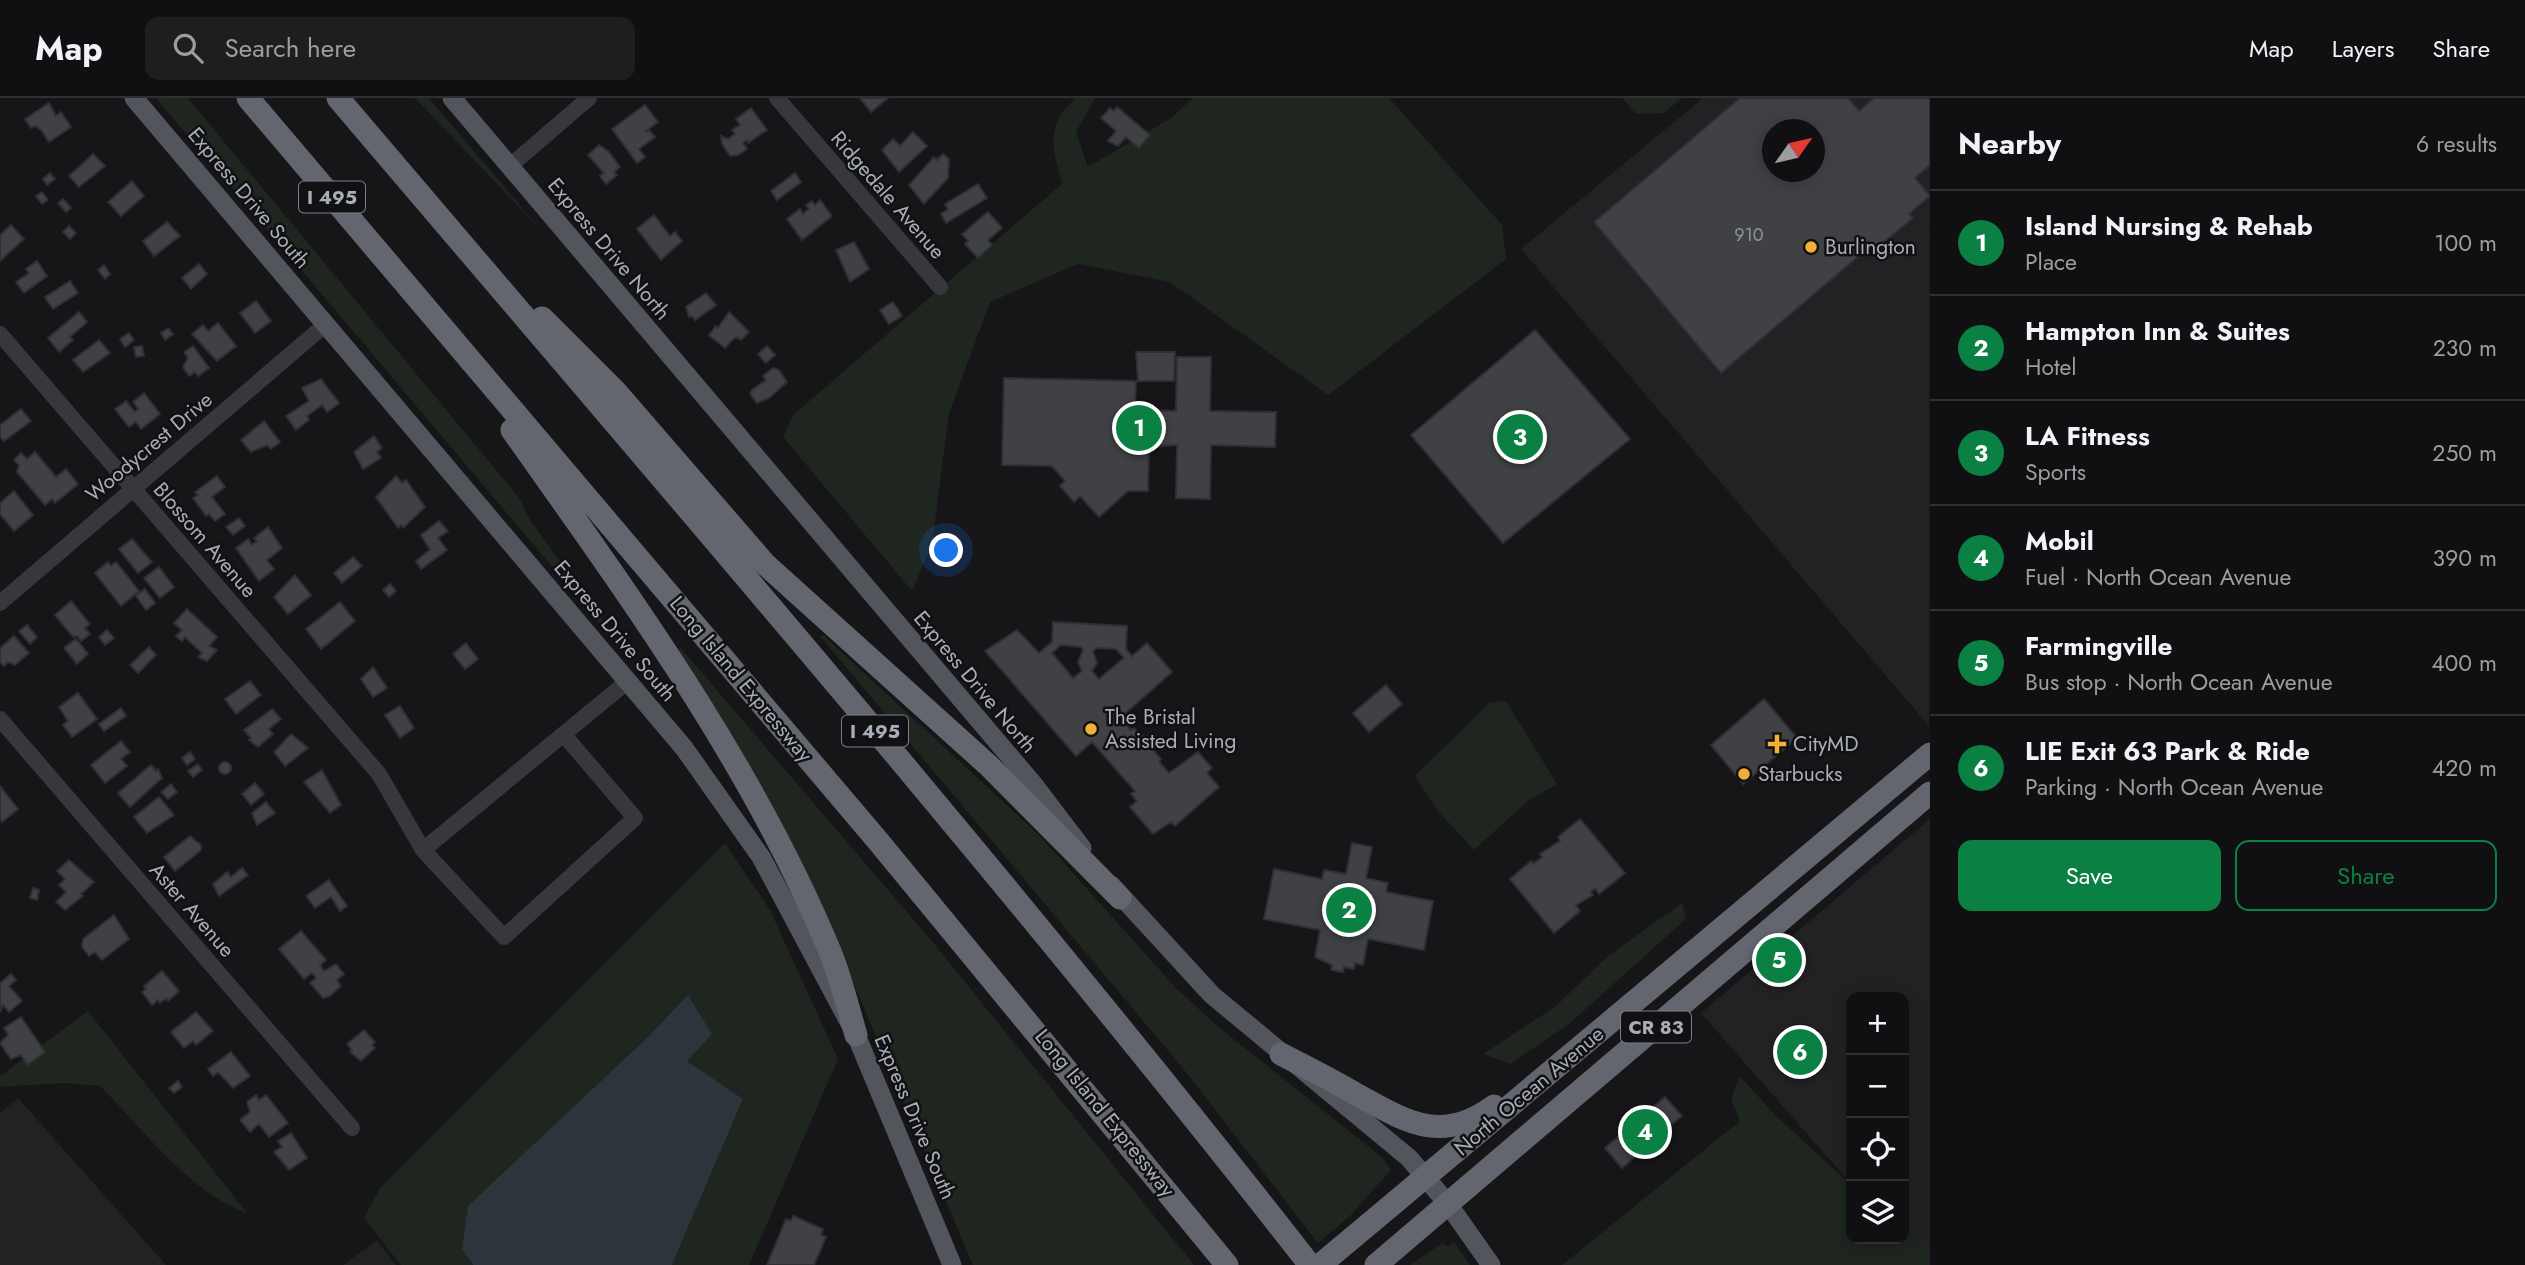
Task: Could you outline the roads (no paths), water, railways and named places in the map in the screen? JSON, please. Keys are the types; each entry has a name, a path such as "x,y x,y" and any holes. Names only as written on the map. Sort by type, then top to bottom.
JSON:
{"highway":[{"name":"Long Island Expressway","path":"248,98 878,841 1227,1265"},
{"name":"I 495","path":"338,98 984,860 1191,1113 1310,1265"},
{"path":"429,206 617,393 765,564 1032,806 1120,898"},
{"path":"416,297 631,598 722,741 780,849 831,955 856,1035"},
{"name":"North Ocean Avenue","path":"1320,1265 1930,754"},
{"name":"North Ocean Avenue","path":"1380,1262 1930,793"},
{"path":"1281,1054 1408,1123 1444,1127 1485,1113 1613,1021"}],"main road":[{"name":"Express Drive South","path":"134,98 628,681 684,748 736,818 783,897 856,1035 952,1265"},
{"name":"Express Drive North","path":"452,98 1034,785 1120,898 1212,995 1409,1158 1448,1203 1491,1265"}],"street":[{"path":"510,166 589,98"},
{"name":"Ridgedale Avenue","path":"777,98 940,287"},
{"name":"Woodycrest Drive","path":"0,603 326,324"},
{"name":"Blossom Avenue","path":"0,334 379,774 423,850 504,937 635,818 564,735"},
{"path":"423,850 628,681"},
{"name":"Aster Avenue","path":"0,719 352,1128"}],"place":[{"name":"Burlington","path":"1811,247"},
{"name":"Island Nursing & Rehab","path":"1139,428"},
{"name":"LA Fitness","path":"1520,437"},
{"name":"The Bristal Assisted Living","path":"1091,729"},
{"name":"CityMD","path":"1777,744"},
{"name":"Starbucks","path":"1744,774"},
{"name":"Hampton Inn & Suites","path":"1349,910"},
{"name":"Farmingville","path":"1779,960"},
{"name":"LIE Exit 63 Park & Ride","path":"1800,1052"},
{"name":"Mobil","path":"1645,1132"}]}
